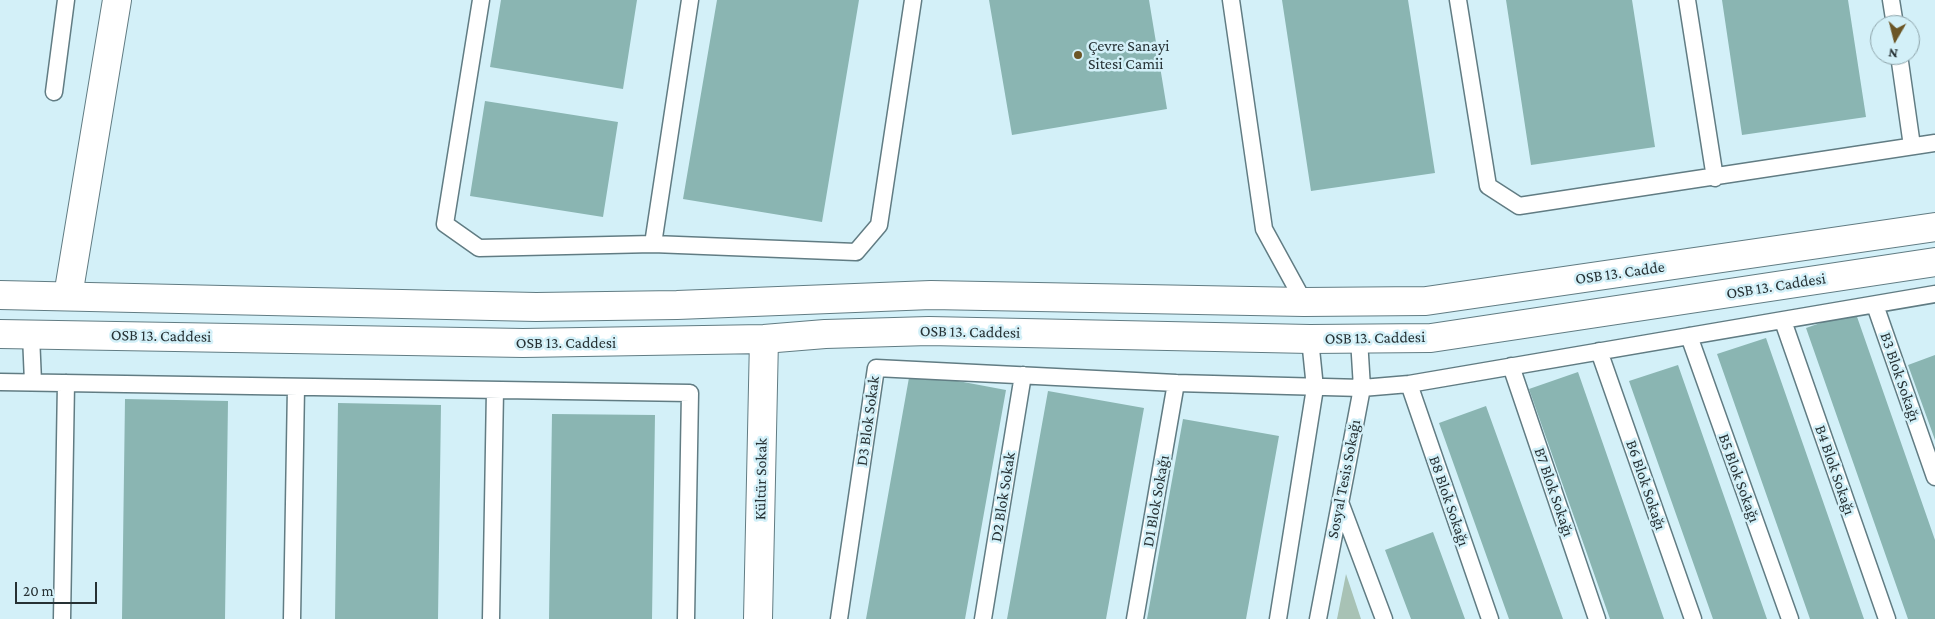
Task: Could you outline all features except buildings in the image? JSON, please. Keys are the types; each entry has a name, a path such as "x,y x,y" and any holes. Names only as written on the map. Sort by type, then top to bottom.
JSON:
{"street":[{"path":"41,335 68,296 117,0"},
{"name":"OSB 13. Cadde","path":"1304,302 1426,301 1935,227"},
{"name":"OSB 13. Caddesi","path":"0,334 523,344 764,339 825,334 930,331 1310,339 1431,338 1935,262"},
{"path":"0,295 536,307 677,305 931,295 1304,302 1310,339"},
{"path":"1352,302 1359,339"},
{"name":"Kültür Sokak","path":"758,619 764,339"}],"lane":[{"path":"54,92 66,0"},
{"path":"481,0 445,224 479,248 652,244 856,252 879,225 913,0"},
{"path":"652,244 690,0"},
{"path":"1231,0 1264,229 1304,302"},
{"path":"1458,0 1488,186 1519,206 1715,178 1935,143"},
{"path":"1687,0 1715,178"},
{"path":"1891,0 1893,15"},
{"path":"1900,65 1912,146"},
{"path":"1023,375 1315,388 1362,388 1409,384 1935,294"},
{"name":"B3 Blok Sokağı","path":"1875,305 1935,478"},
{"name":"B4 Blok Sokağı","path":"1783,321 1888,619"},
{"path":"33,382 41,335"},
{"name":"B5 Blok Sokağı","path":"1688,336 1790,619"},
{"path":"1278,619 1315,388 1310,339"},
{"name":"Sosyal Tesis Sokağı","path":"1318,619 1339,500 1362,388 1359,339"},
{"name":"B6 Blok Sokağı","path":"1599,351 1693,619"},
{"name":"B7 Blok Sokağı","path":"1511,366 1597,619"},
{"name":"D3 Blok Sokak","path":"839,619 876,368 1023,375"},
{"name":"D2 Blok Sokak","path":"983,619 1023,375"},
{"path":"0,382 690,394 686,619"},
{"path":"62,619 66,383"},
{"name":"D1 Blok Sokağı","path":"1135,619 1176,383"},
{"name":"B8 Blok Sokağı","path":"1409,384 1490,619"},
{"path":"292,619 296,387"},
{"path":"491,619 495,390"},
{"path":"1339,500 1384,619"}],"green space":[{"path":"1346,574 1361,619 1337,619"}],"place":[{"name":"Çevre Sanayi Sitesi Camii","path":"1078,55"}]}
